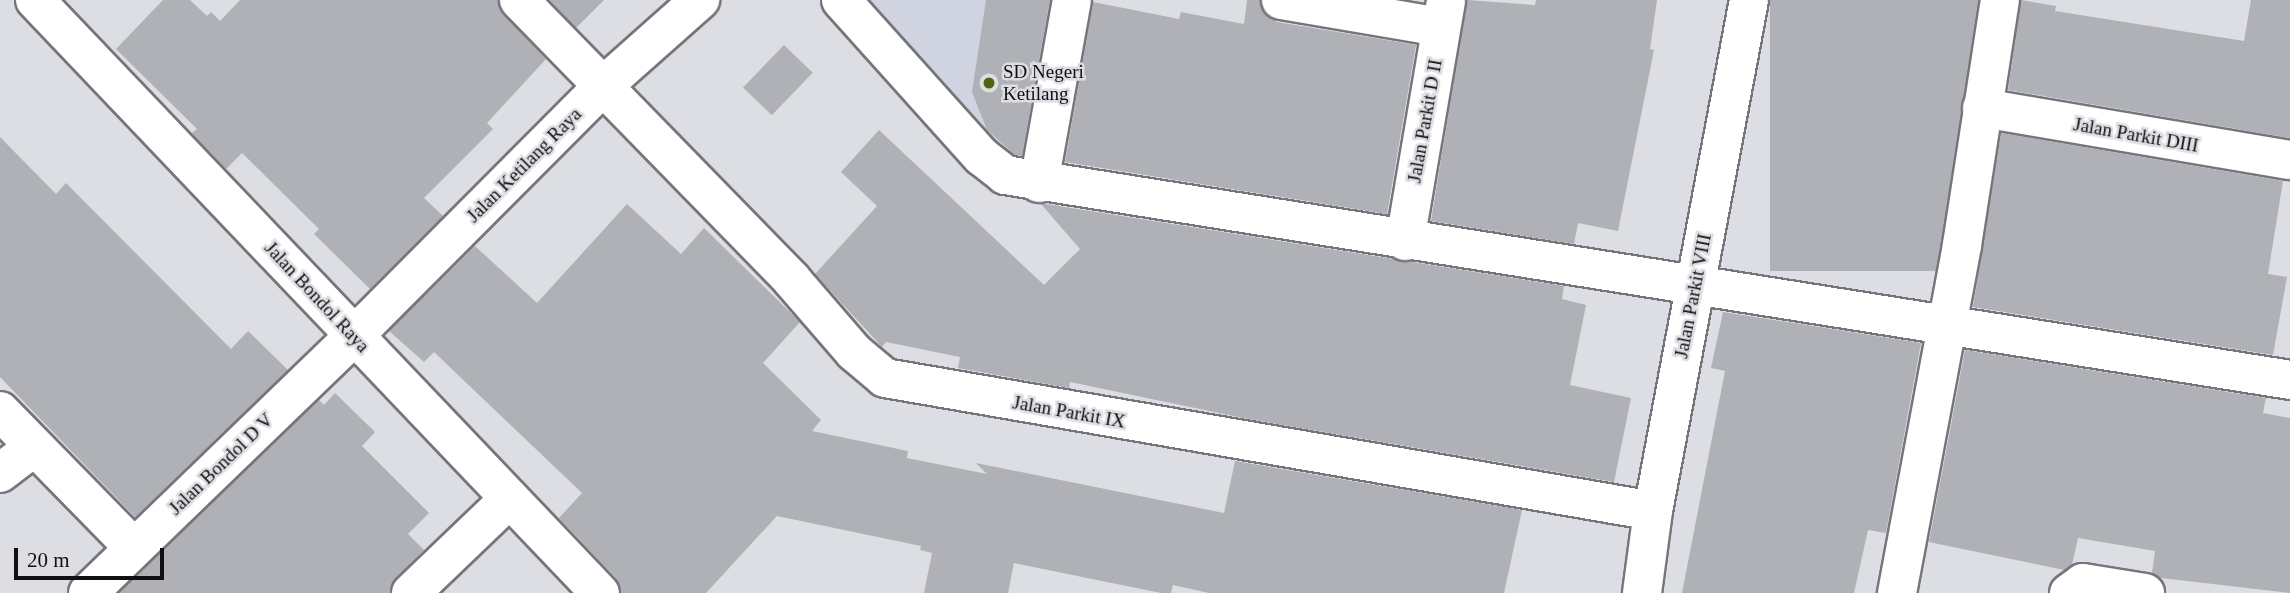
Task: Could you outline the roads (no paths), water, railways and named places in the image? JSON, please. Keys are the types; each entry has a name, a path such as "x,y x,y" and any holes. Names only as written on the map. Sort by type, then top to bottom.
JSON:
{"street":[{"name":"Jalan Bondol Raya","path":"36,0 508,501 600,593"},
{"name":"Jalan Parkit IX","path":"519,0 790,279 854,352 884,378 1653,511"},
{"name":"Jalan Ketilang Raya","path":"354,336 603,86 700,0"},
{"path":"841,0 981,156 1005,175 1039,183 1071,183 1405,241 1695,284 2290,380"},
{"path":"1039,183 1072,0"},
{"path":"1281,0 1444,13"},
{"name":"Jalan Parkit VIII","path":"1642,593 1653,511 1749,0"},
{"path":"1897,593 1948,324 2000,0"},
{"name":"Jalan Parkit D II","path":"1405,241 1444,13"},
{"name":"Jalan Parkit DIII","path":"1982,108 2290,160"},
{"name":"Jalan Bondol D V","path":"88,593 354,336"},
{"path":"0,411 134,547"},
{"path":"0,473 34,447"},
{"path":"411,593 508,501"},
{"path":"2069,593 2082,583 2145,593"}],"place":[{"name":"SD Negeri Ketilang","path":"989,83"}]}
